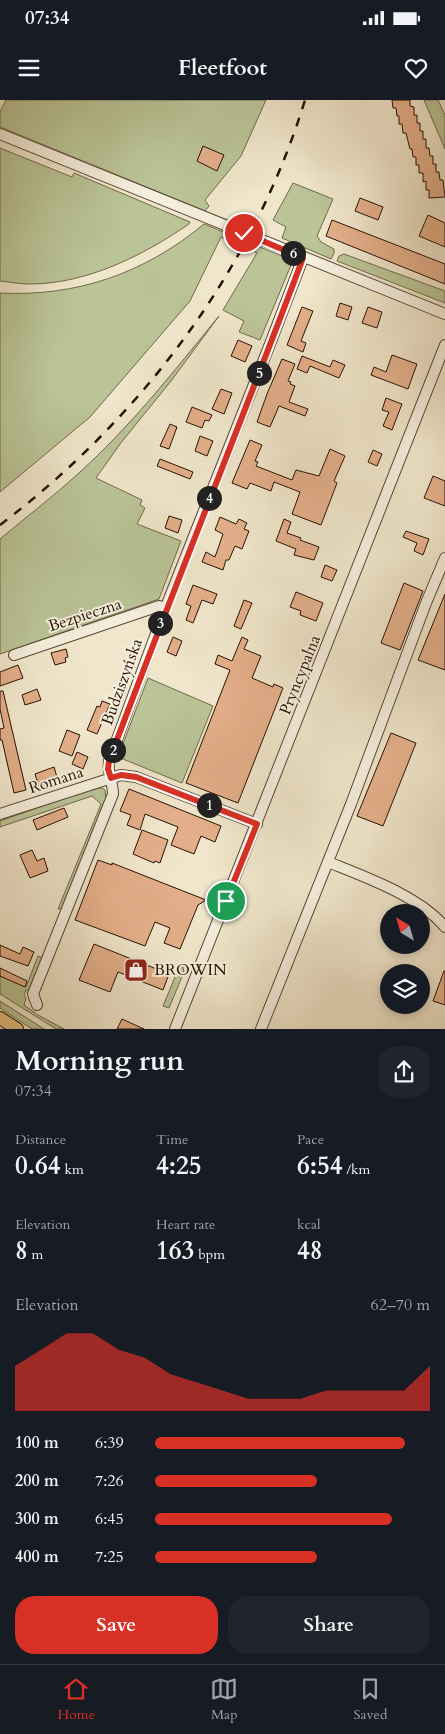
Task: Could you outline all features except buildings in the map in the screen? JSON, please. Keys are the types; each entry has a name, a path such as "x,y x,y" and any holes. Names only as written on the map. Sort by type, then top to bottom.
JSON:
{"main road":[{"path":"0,1018 17,1029"}],"street":[{"path":"0,134 445,314"},
{"name":"Budziszyńska","path":"37,1005 33,994 113,794 108,769 109,761 166,609 303,258"},
{"name":"Pryncypalna","path":"175,1029 445,345"},
{"path":"261,1029 351,804 426,603 445,558"},
{"name":"Bezpieczna","path":"14,655 159,606 166,609"},
{"name":"Romana","path":"0,814 121,775 136,777 257,824"},
{"path":"328,862 412,899 445,927"},
{"name":"Pryncypalna","path":"171,1029 180,1016"}],"green space":[{"path":"6,100 266,100 241,156 205,200 209,206 205,211 0,127 0,112"},
{"path":"424,100 438,100 445,115 445,149"},
{"path":"0,148 72,177 74,173 190,222 134,257 93,273 51,283 26,284 0,281"},
{"path":"293,183 333,199 317,236 321,242 334,249 331,259 282,238 286,227 273,220"},
{"path":"204,224 238,238 235,243 221,237 190,301 90,417 0,492 0,293 56,291 83,286 109,278 158,256"},
{"path":"250,243 287,258 291,265 260,340 239,332 244,321 223,310 257,253 247,248"},
{"path":"344,254 445,291 445,303 337,261 339,256"},
{"path":"219,316 96,478 142,500 140,505 145,508 137,524 181,541 159,599 0,654 0,539 69,482 117,436"},
{"path":"148,678 213,706 182,783 118,757"},
{"path":"94,788 105,790 106,799 63,906 61,909 58,909 101,804 92,796 0,827 0,821"},
{"path":"38,956 43,958 29,990 26,990 24,1005 64,1029 56,1029 0,994 0,976 26,987"},
{"path":"180,965 183,967 184,972 169,1008 163,1006"},
{"path":"0,1001 44,1029 32,1029 0,1008"}],"railway":[{"path":"0,525 51,483 100,437 145,388 186,336 223,281 255,223 283,163 305,100"}],"place":[{"name":"BROWIN","path":"136,970"}],"route":[{"path":"226,901 257,824 136,777 121,775 111,778 108,769 109,761 166,609 303,258 244,233"}]}
